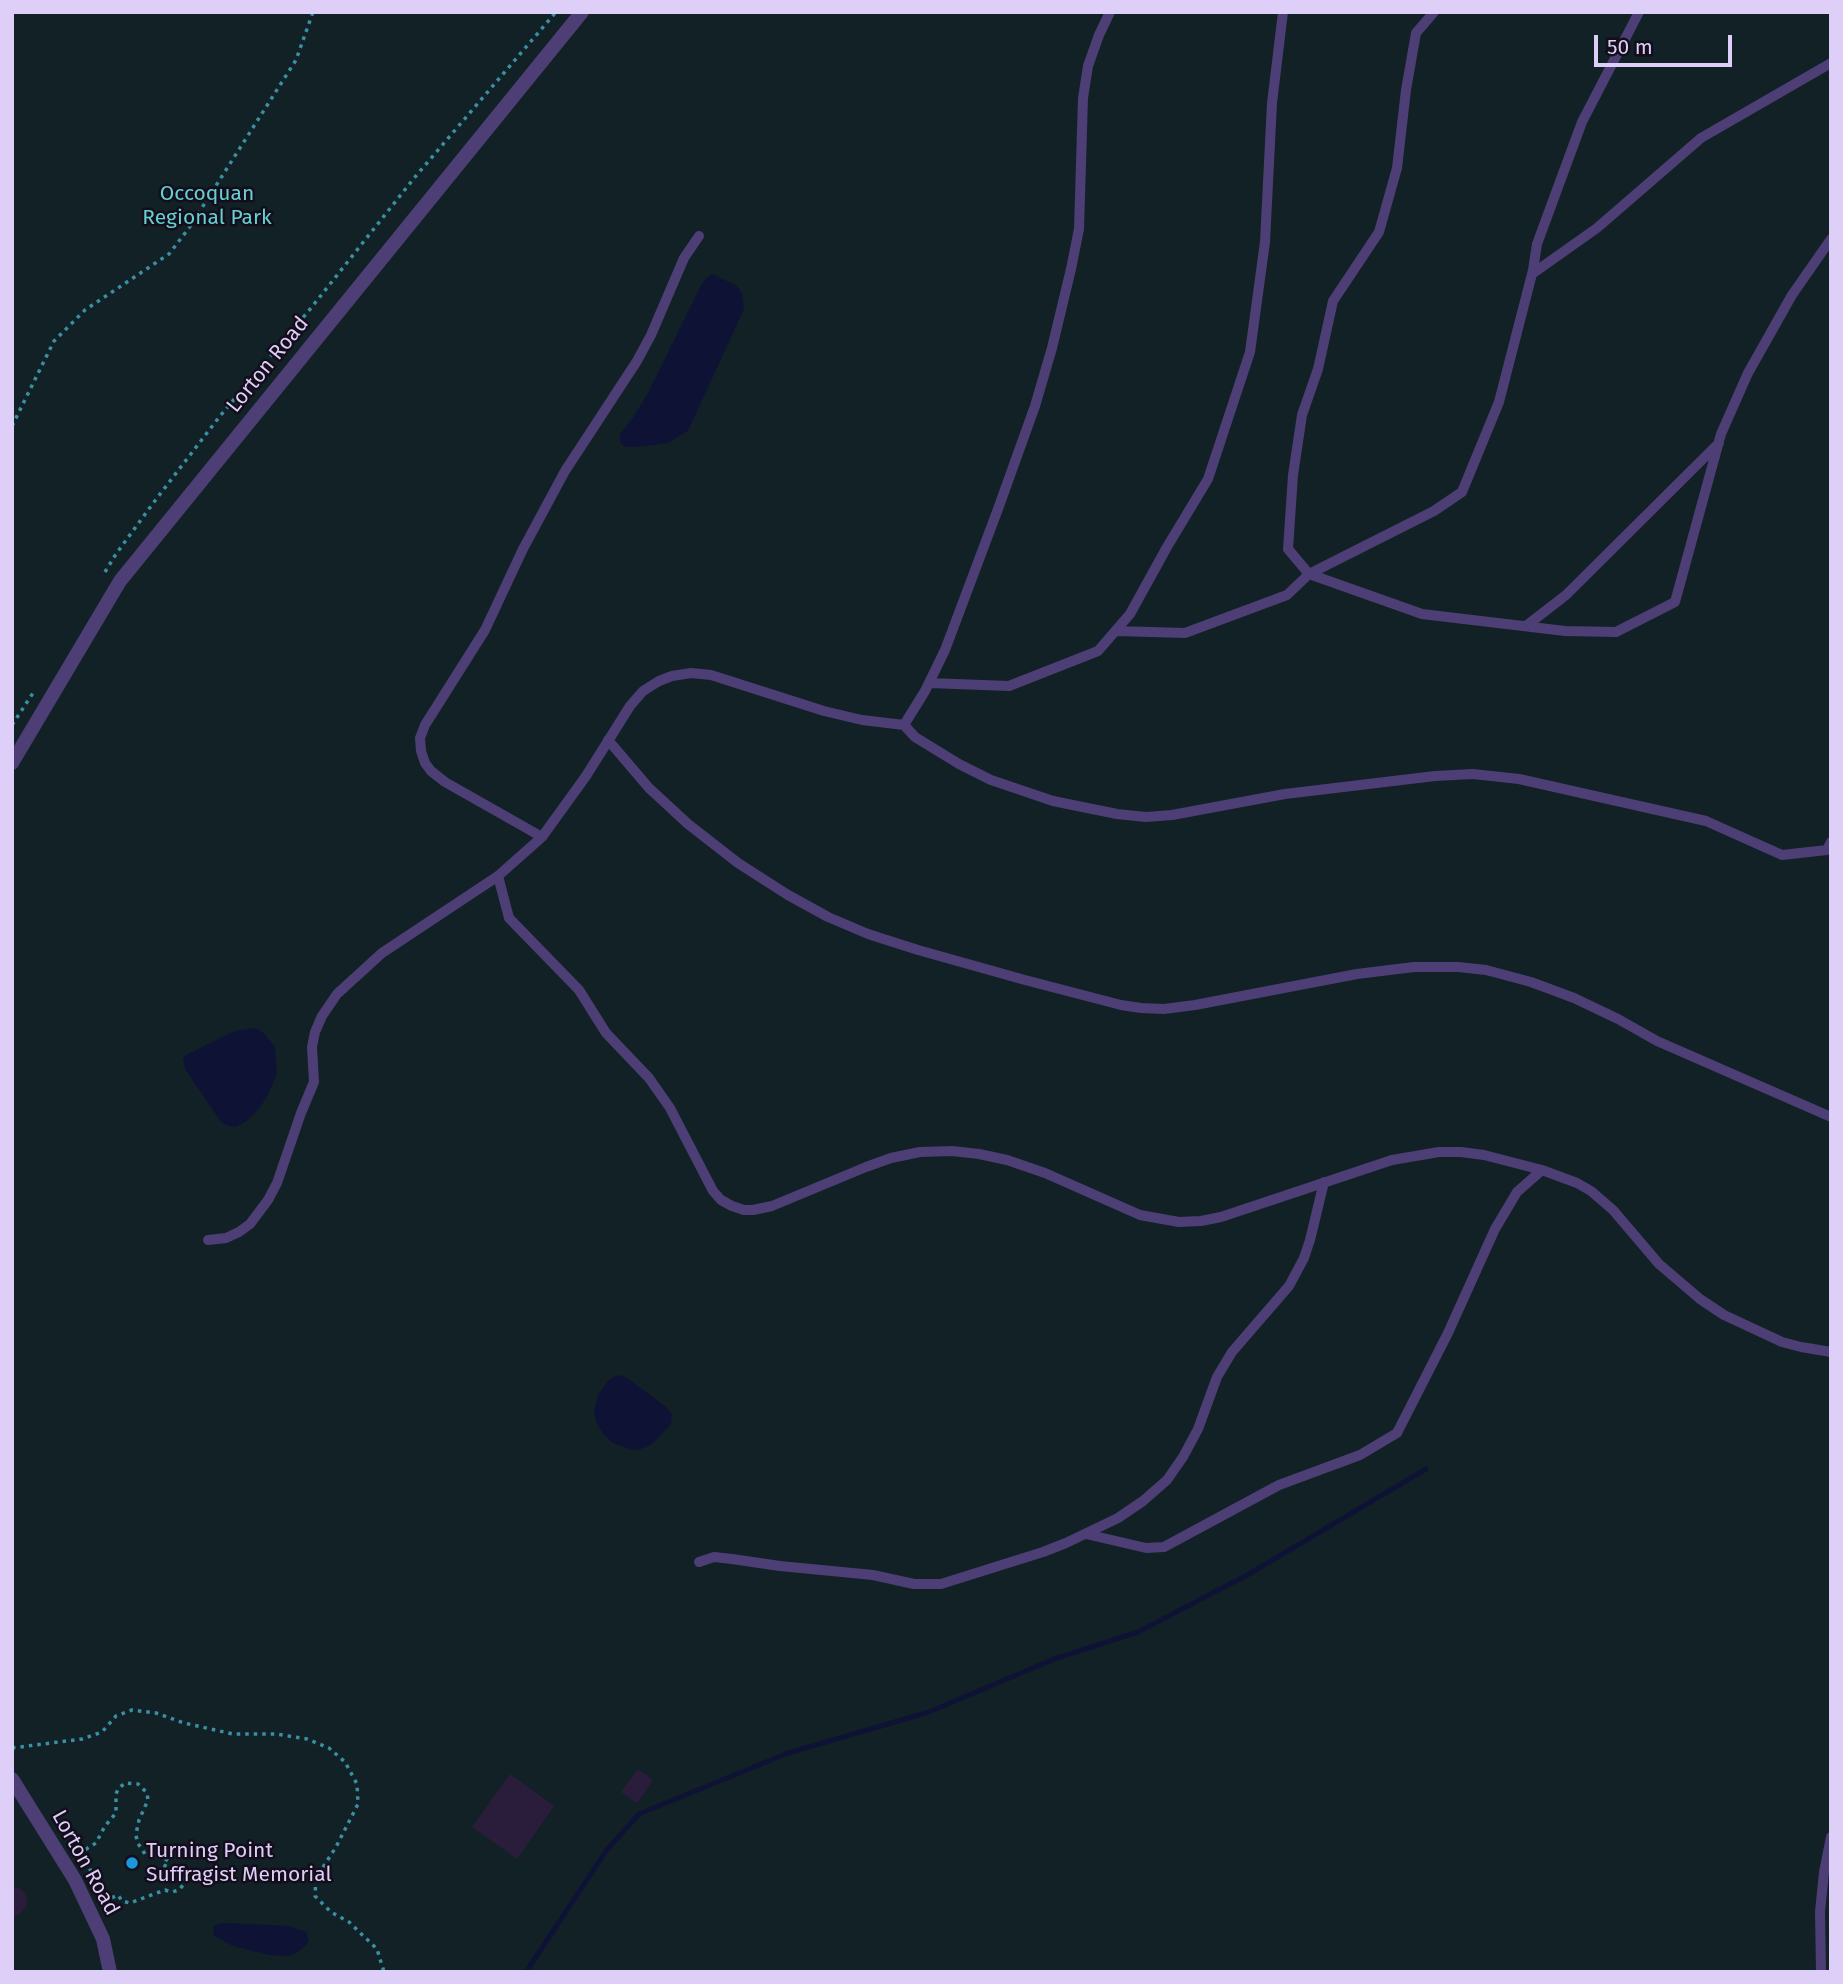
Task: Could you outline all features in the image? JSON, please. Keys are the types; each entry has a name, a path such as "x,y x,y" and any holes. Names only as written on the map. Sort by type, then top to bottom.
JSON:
{"street":[{"name":"Lorton Road","path":"12,763 120,581 582,12"},
{"name":"Lorton Road","path":"12,1779 75,1881 103,1939 110,1972"}],"lane":[{"path":"904,725 945,650 998,509 1052,348 1079,229 1083,97 1092,56 1110,12"},
{"path":"929,683 1009,686 1098,651 1130,614 1208,479 1250,352 1265,242 1272,103 1283,12"},
{"path":"1434,12 1416,33 1397,168 1379,232 1333,300 1318,369 1302,415 1293,475 1288,549 1309,575 1422,614 1565,631 1616,632 1675,602 1719,443 1754,362 1792,295 1831,239"},
{"path":"1116,631 1185,633 1287,595 1309,575 1434,511 1462,492 1499,402 1532,274 1537,244 1581,122 1639,12"},
{"path":"1532,274 1597,228 1701,138 1831,63"},
{"path":"542,837 445,782 431,771 421,751 420,738 425,725 485,630 523,549 565,471 638,361 684,258 699,236"},
{"path":"1526,626 1566,595 1719,443"},
{"path":"208,1240 239,1233 250,1224 277,1184 314,1082 312,1047 315,1032 337,994 382,953 498,876 542,837 586,776 630,706 643,691 672,676 691,673 723,678 836,714 870,722 904,725 915,737 958,764 991,780 1053,801 1117,814 1146,817 1172,815 1285,794 1473,774 1519,779 1706,821 1782,855 1827,850 1831,842"},
{"path":"608,740 649,788 688,824 738,863 828,917 868,934 918,950 1121,1005 1164,1009 1357,974 1414,967 1486,970 1531,982 1574,998 1618,1018 1657,1041 1831,1117"},
{"path":"498,876 509,918 579,989 606,1033 649,1078 670,1108 713,1191 721,1200 732,1206 744,1210 772,1206 891,1158 920,1152 952,1151 1007,1160 1064,1180 1140,1215 1179,1222 1201,1221 1221,1217 1392,1160 1439,1152 1484,1155 1542,1170 1577,1183 1598,1196 1679,1283 1724,1315 1782,1342 1831,1352"},
{"path":"1086,1534 1146,1548 1164,1546 1279,1485 1360,1455 1397,1433 1448,1333 1495,1229 1517,1192 1542,1170"},
{"path":"699,1562 714,1557 873,1575 915,1584 941,1584 1043,1552 1118,1518 1167,1480 1198,1429 1217,1377 1232,1352 1274,1304 1295,1275 1310,1240 1324,1182"},
{"path":"1821,1972 1820,1912 1831,1837"}],"path":[{"path":"12,426 54,341 85,310 169,254 189,228 296,60 313,12"},
{"path":"103,575 228,406 320,298 415,177 556,12"},
{"path":"12,726 40,681"},
{"path":"12,1748 82,1739 102,1732 116,1716 132,1710 156,1713 184,1723 233,1734 276,1734 307,1739 329,1748 345,1762 357,1784 358,1804 316,1878 316,1896 331,1912 349,1922 377,1949 384,1972"},
{"path":"94,1880 83,1851 96,1843 116,1813 116,1794 118,1788 125,1783 138,1784 147,1793 148,1800 136,1834 145,1854"},
{"path":"104,1901 118,1895 122,1901 130,1903 165,1890 172,1892 179,1889 184,1884 183,1873 163,1865 170,1854 161,1846"}],"green space":[{"name":"Occoquan Regional Park","path":"12,12 1831,12 1831,1972 12,1972"}],"shaded area":[{"path":"713,274 737,286 742,293 744,309 688,431 668,443 626,447 620,443 620,434 649,391 700,287 706,278"},
{"path":"255,1028 263,1032 275,1047 277,1074 259,1109 244,1123 236,1127 229,1126 222,1123 208,1103 185,1069 183,1059 235,1031"},
{"path":"620,1375 672,1414 671,1424 652,1444 644,1448 629,1449 611,1442 596,1422 594,1411 598,1395 607,1382"},
{"path":"225,1923 290,1926 306,1932 309,1939 298,1952 288,1956 269,1955 233,1946 214,1936 213,1927"}],"building":[{"path":"638,1769 653,1780 637,1803 621,1792"},
{"path":"510,1774 554,1806 517,1859 472,1827"},
{"path":"12,1886 21,1889 27,1897 26,1907 15,1916 12,1916"}],"waterway":[{"path":"526,1972 606,1851 639,1814 788,1753 929,1712 1054,1659 1138,1632 1249,1574 1426,1469"}],"place":[{"name":"Turning Point Suffragist Memorial","path":"132,1863"}]}
